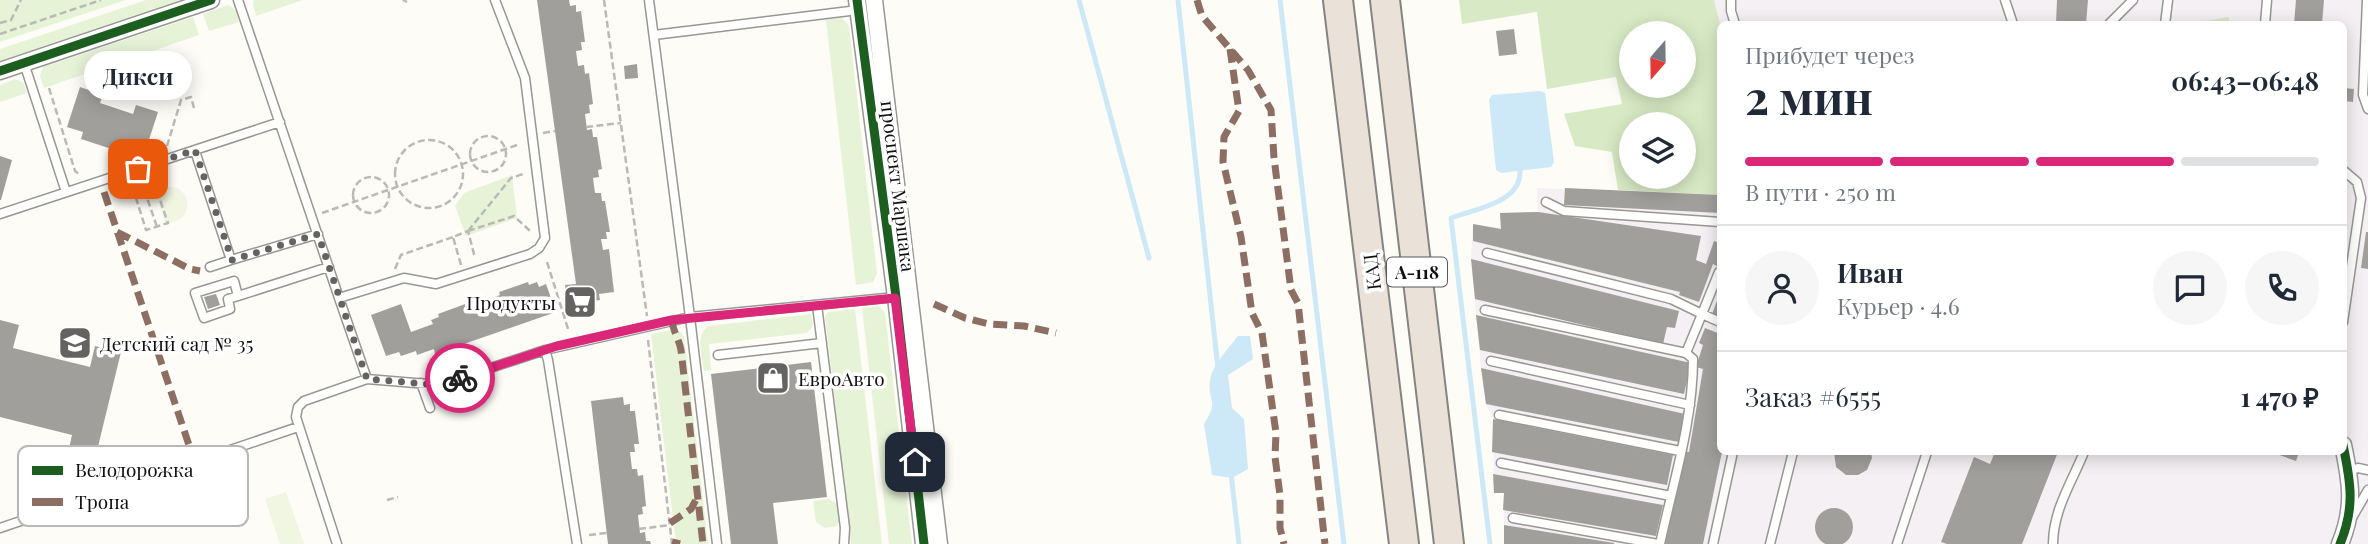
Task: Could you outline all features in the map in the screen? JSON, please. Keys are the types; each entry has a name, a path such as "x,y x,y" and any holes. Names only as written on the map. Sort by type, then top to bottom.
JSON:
{"highway":[{"name":"КАД","path":"1338,0 1404,544"},
{"name":"А-118","path":"1385,0 1449,544"}],"street":[{"path":"0,71 211,0"},
{"name":"проспект Маршака","path":"874,0 939,544"},
{"name":"проспект Маршака","path":"858,5 924,544"},
{"path":"2340,544 2350,521 2349,471 2345,455"}],"lane":[{"path":"238,0 367,379"},
{"path":"340,298 404,278 436,284 530,254 539,248 545,238 525,78 495,0"},
{"path":"649,0 691,317 717,544"},
{"path":"1731,0 1734,21"},
{"path":"2006,0 2012,21"},
{"path":"2112,21 2133,0"},
{"path":"2165,21 2168,0"},
{"path":"2264,21 2267,0"},
{"path":"2367,0 2363,95 2368,109"},
{"path":"654,35 858,5"},
{"path":"24,63 66,192"},
{"path":"0,214 280,122"},
{"path":"195,150 232,260"},
{"path":"2347,173 2357,182 2361,198 2347,294"},
{"path":"1546,201 1564,211 1717,222"},
{"path":"210,267 318,234"},
{"path":"1487,253 1671,299 1717,321"},
{"path":"238,296 234,281 195,293 204,318 230,309 228,299 238,296 329,267"},
{"path":"1685,353 1717,275"},
{"path":"337,544 298,427 298,407 304,401 367,379 439,385 545,350 691,317 895,298"},
{"path":"817,305 845,528 844,544"},
{"path":"1485,310 1685,353 1693,359 1693,383 1684,441 1659,544 1513,519"},
{"path":"718,355 822,343"},
{"path":"545,350 577,544"},
{"path":"1491,361 1689,405"},
{"path":"421,383 430,408"},
{"path":"1499,415 1680,451"},
{"path":"242,446 298,427"},
{"path":"1713,544 1732,455"},
{"path":"1770,544 1792,455"},
{"path":"1896,544 1926,455"},
{"path":"2053,544 2053,528 2066,489 2083,455"},
{"path":"1501,463 1671,495"},
{"path":"2349,471 2358,468 2368,470"},
{"path":"2350,521 2368,490"},
{"path":"0,528 18,522"}],"path":[{"path":"0,23 11,20 21,0"},
{"path":"0,34 101,0"},
{"path":"604,0 647,325 672,544"},
{"path":"126,95 134,60"},
{"path":"49,88 75,171 78,175 85,175"},
{"path":"165,150 181,100 191,97 194,108"},
{"path":"586,127 621,123"},
{"path":"543,133 555,131"},
{"path":"481,136 496,137 505,148 505,160 497,170 478,170 470,161 471,146 481,136"},
{"path":"431,140 444,144 455,152 462,164 460,190 452,200 440,207 427,209 414,205 403,197 397,186 394,173 398,159 406,149 418,142 431,140"},
{"path":"312,216 534,140"},
{"path":"138,169 157,227"},
{"path":"365,177 379,178 388,189 388,203 377,212 363,212 354,201 354,187 365,177"},
{"path":"468,231 510,178"},
{"path":"157,191 168,223 157,227 146,230 136,198 157,191"},
{"path":"401,255 514,216 535,235 545,238"},
{"path":"461,266 476,260 468,231"},
{"path":"453,237 464,275"},
{"path":"547,262 570,333"},
{"path":"387,500 398,497"},
{"path":"639,529 670,525"},
{"path":"585,536 607,533"}],"shaded area":[{"path":"1714,0 2368,0 2368,544 1504,544 1504,493 1494,493 1493,419 1486,404 1481,368 1471,259 1473,224 1500,228 1500,213 1538,212 1537,188 1717,195 1717,455 2347,455 2347,21 1719,21"}],"green space":[{"path":"0,0 126,0 0,42"},
{"path":"146,0 180,0 0,61 0,49"},
{"path":"254,0 303,0 256,16"},
{"path":"1459,0 1714,0 1719,21 1717,21 1717,195 1618,190 1612,152 1575,146 1564,114 1622,104 1621,98 1696,98 1696,21 1619,21 1619,90 1616,77 1547,89 1537,12 1462,24"},
{"path":"228,5 236,10 239,22 209,31 203,14"},
{"path":"193,17 199,35 44,88 40,76 43,67"},
{"path":"2229,17 2229,21 2205,21"},
{"path":"842,18 849,26 877,274 873,282 856,285 826,20"},
{"path":"15,79 23,82 27,93 0,102 0,85"},
{"path":"512,175 517,218 466,236 455,206 464,193"},
{"path":"164,186 178,188 188,202 182,218 166,225 154,190"},
{"path":"879,306 885,313 912,544 889,544 862,308"},
{"path":"855,309 882,544 851,544 825,316 828,312"},
{"path":"811,314 813,326 807,333 709,344 711,370 704,371 700,341 708,326"},
{"path":"672,330 681,332 684,337 708,544 676,544 651,334"},
{"path":"286,492 304,544 280,544 265,499"},
{"path":"829,499 837,504 839,521 837,526 825,528 816,522 813,501"}],"water":[{"path":"1540,91 1545,93 1554,162 1551,167 1501,173 1496,170 1489,100 1492,95"},
{"path":"1238,336 1250,336 1253,359 1228,375 1232,408 1244,419 1248,469 1232,478 1212,475 1204,424 1212,405 1210,380 1214,368"}],"building":[{"path":"537,0 569,0 570,6 576,5 576,12 581,11 585,42 581,42 582,50 576,51 578,66 584,65 585,74 589,73 593,104 589,105 590,113 585,114 587,130 592,129 593,137 597,137 602,169 598,170 599,177 593,178 595,193 601,193 602,201 605,201 610,232 606,232 607,239 601,239 603,250 609,249 614,292 599,294 600,300 584,302 585,305 568,307 565,285 576,284"},
{"path":"2057,0 2088,0 2086,21 2056,21"},
{"path":"2296,0 2324,0 2322,21 2294,21"},
{"path":"1514,29 1517,54 1499,56 1496,31"},
{"path":"637,64 638,78 625,79 624,66"},
{"path":"80,87 103,95 100,103 133,114 136,105 158,112 146,149 133,145 130,155 81,139 83,132 67,127"},
{"path":"2347,88 2354,89 2353,102 2347,101"},
{"path":"0,156 12,160 1,200 0,200"},
{"path":"1565,188 1717,195 1717,213 1564,205"},
{"path":"1538,212 1701,236 1696,260 1706,264 1714,241 1717,242 1717,266 1713,264 1699,302 1679,295 1680,292 1473,241 1473,224 1501,229 1500,213"},
{"path":"2368,232 2368,269 2361,268"},
{"path":"1471,259 1679,311 1675,328 1667,327 1663,344 1475,299"},
{"path":"528,282 529,285 537,282 539,287 546,284 556,312 435,354 434,349 417,355 416,351 401,356 399,352 386,356 371,315 401,304 411,332 433,324 431,320 439,317 438,314 468,303 470,306 476,304 478,308 493,303 492,298 500,295 499,292"},
{"path":"216,294 220,305 208,309 204,297"},
{"path":"1717,301 1717,315 1712,314"},
{"path":"1476,315 1691,363 1684,394 1480,350"},
{"path":"0,320 19,325 13,348 90,367 95,346 121,352 98,446 70,446 72,435 0,417"},
{"path":"1705,328 1717,333 1717,455 1721,455 1703,544 1665,544 1684,451 1689,452 1703,369 1696,367 1703,345 1699,343"},
{"path":"811,362 827,497 773,503 778,544 731,544 711,374"},
{"path":"1481,368 1685,414 1679,442 1486,404"},
{"path":"469,393 473,406 458,410 455,398"},
{"path":"623,397 624,405 630,404 630,411 635,411 639,444 634,444 635,452 630,452 632,469 637,469 638,476 643,475 646,506 642,507 643,514 638,515 640,533 645,532 646,541 651,544 608,544 591,401"},
{"path":"1493,419 1673,455 1667,485 1492,452"},
{"path":"1834,455 1872,455 1867,470 1858,475 1846,475 1836,467"},
{"path":"1994,455 2057,455 2022,544 1941,542 1974,457 1990,464"},
{"path":"2279,455 2298,455 2296,461"},
{"path":"1493,474 1663,505 1656,536 1503,510 1504,493 1494,493"},
{"path":"1827,509 1841,509 1848,513 1852,520 1852,534 1848,541 1841,545 1827,545 1820,541 1816,534 1816,520 1820,513"},
{"path":"1504,525 1614,543 1614,544 1504,544"}],"waterway":[{"path":"1079,0 1149,258"},
{"path":"1178,0 1218,369"},
{"path":"1280,0 1344,544"},
{"path":"1490,544 1451,218 1505,198 1513,191 1520,171"},
{"path":"1231,473 1239,544"}],"marked path":[{"path":"1197,0 1202,16 1248,70 1271,110 1274,158 1291,290 1298,303 1325,544"},
{"path":"1230,49 1239,111 1224,137 1223,162 1241,237 1252,313 1262,333 1276,433 1280,528 1284,544"},
{"path":"104,192 189,446"},
{"path":"117,232 190,269 200,271"},
{"path":"934,304 965,318 989,324 1024,326 1056,333"},
{"path":"672,320 681,350 703,544"},
{"path":"670,523 691,509 698,496"},
{"path":"672,542 680,544"}],"cycle path":[{"path":"0,71 211,0"},
{"path":"857,0 896,297 924,544"},
{"path":"2340,544 2350,507 2345,455"}],"way so far":[{"path":"138,169 195,150 232,260 318,234 367,379 439,385 460,378"}],"place":[{"name":"Дикси","path":"138,169"},
{"name":"Продукты","path":"580,302"},
{"name":"Детский сад № 35","path":"75,343"},
{"name":"ЕвроАвто","path":"773,378"}],"route":[{"path":"460,378 557,346 672,320 895,298 915,462"}]}
